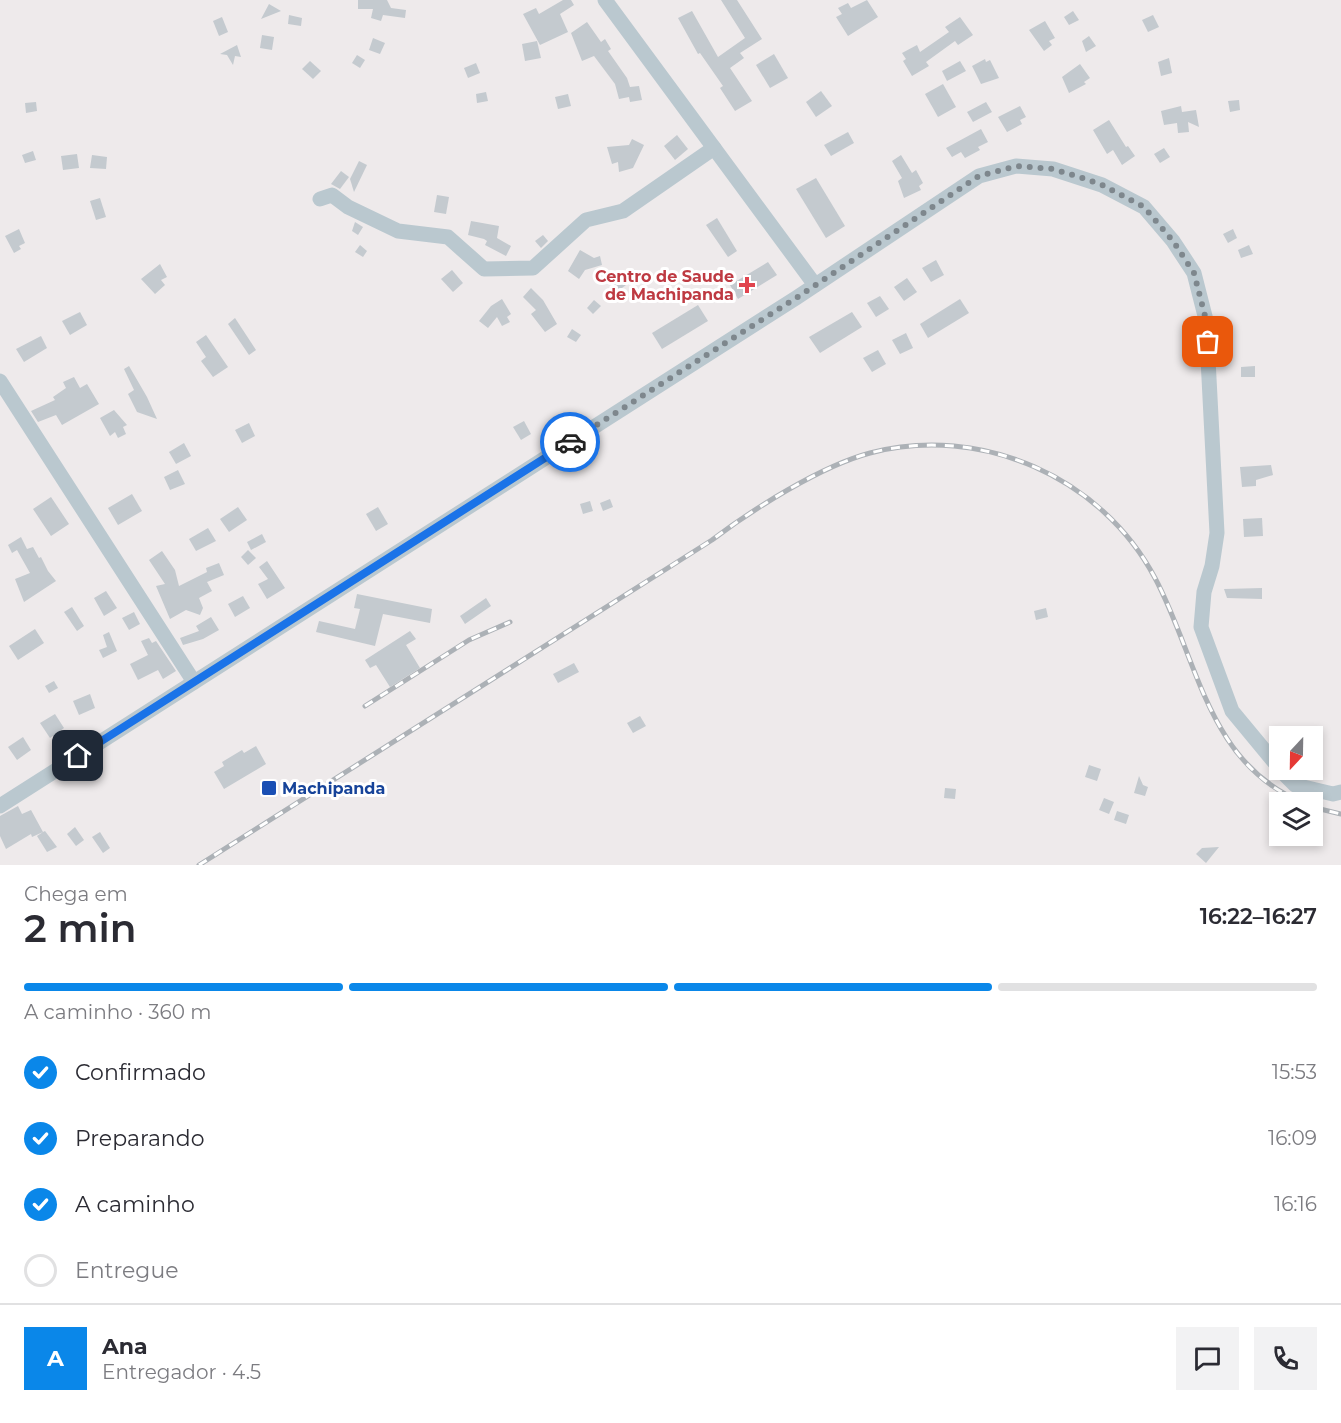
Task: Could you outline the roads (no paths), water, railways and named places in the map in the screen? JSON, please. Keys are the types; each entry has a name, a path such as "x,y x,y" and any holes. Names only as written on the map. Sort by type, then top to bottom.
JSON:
{"street":[{"path":"605,0 815,285"},
{"path":"320,199 332,195 348,207 398,231 448,237 484,269 533,268 586,220 623,211 714,148"},
{"path":"0,806 815,285 979,176 1017,166 1053,169 1092,181 1144,207 1173,241 1194,273 1206,320 1216,532 1212,566 1204,592 1201,627 1232,711 1269,756"},
{"path":"0,381 6,405 194,682"},
{"path":"1290,780 1295,785 1333,794 1341,792"}],"railway":[{"path":"199,865 788,490 851,459 870,453 912,446 954,446 995,453 1034,467 1071,486 1104,512 1132,542 1155,578 1209,706 1225,735 1245,762 1270,784 1284,792"},
{"path":"365,706 469,640 510,622"},
{"path":"1323,810 1341,814"}],"place":[{"name":"Centro de Saude de Machipanda","path":"747,285"},
{"name":"Machipanda","path":"269,788"}]}
